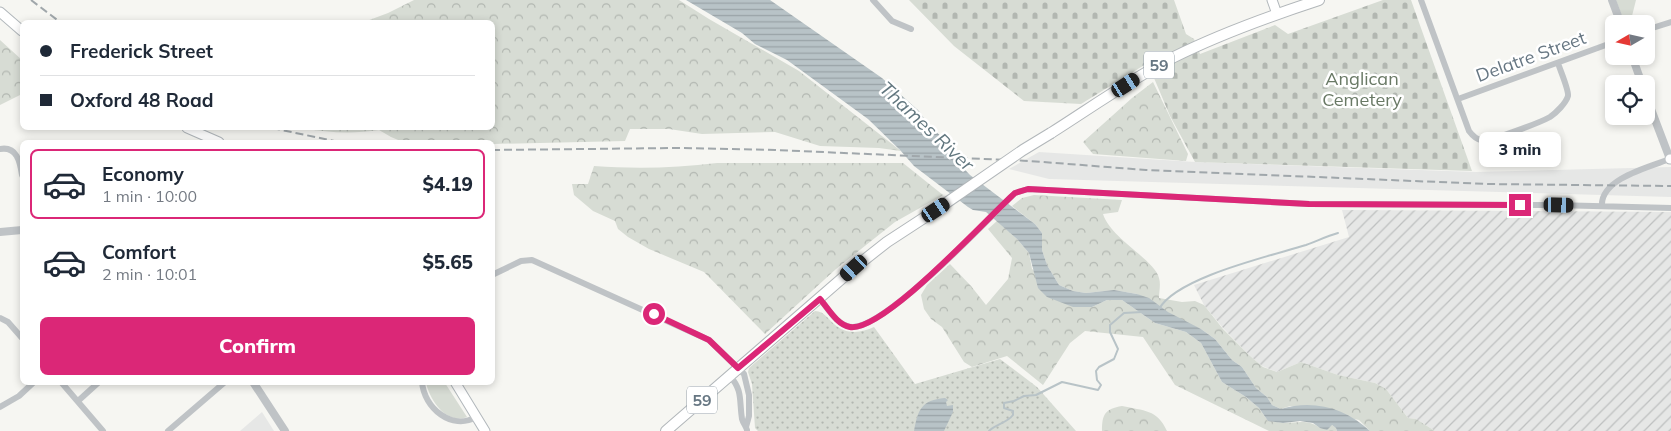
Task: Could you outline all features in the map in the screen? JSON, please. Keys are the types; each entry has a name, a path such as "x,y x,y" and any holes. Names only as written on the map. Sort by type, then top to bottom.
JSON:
{"main road":[{"path":"1272,0 1276,14"},
{"name":"59","path":"666,431 874,252 1023,150 1051,134 1140,75 1213,39 1276,14 1319,0"},
{"path":"0,12 20,29"},
{"path":"191,130 214,140"},
{"path":"457,385 485,431"}],"street":[{"path":"873,0 892,21 910,29"},
{"path":"1421,0 1472,135 1482,140 1500,136 1550,117 1568,94 1558,63"},
{"path":"1612,0 1617,15"},
{"path":"1655,27 1671,22"},
{"name":"Delatre Street","path":"1458,99 1605,45"},
{"path":"1602,206 1602,199 1606,192 1618,180 1626,175 1670,159 1655,120"},
{"path":"0,149 9,148 16,155 20,168"},
{"path":"820,299 838,321 844,325 852,327 862,326 875,319 917,288 1015,193 1028,189 1309,204 1671,208"},
{"path":"0,232 20,230"},
{"path":"495,274 521,261 532,260 699,334 721,350 744,374 748,388 749,416 747,429"},
{"path":"0,318 8,322 20,336"},
{"path":"730,376 740,392 742,421 747,429"},
{"path":"0,408 31,385"},
{"path":"64,385 103,431"},
{"path":"78,401 96,385"},
{"path":"168,431 222,385"},
{"path":"255,385 285,431"},
{"path":"423,385 428,402 442,416 458,422 469,421 476,417"}],"shaded area":[{"path":"1039,152 1195,162 1476,172 1671,167 1671,197 1049,179 1009,169"},
{"path":"1342,210 1671,212 1671,431 1435,431 1416,419 1408,418 1386,389 1375,383 1338,375 1301,362 1277,372 1262,366 1223,328 1204,305 1194,285 1349,237"},
{"path":"262,412 274,431 240,431"}],"green space":[{"path":"414,0 679,0 799,71 901,151 879,148 820,146 775,132 702,134 669,129 630,129 625,141 495,144 495,140 398,140 379,130 495,130 495,20 369,20"},
{"name":"Anglican Cemetery","path":"909,0 1174,0 1186,34 1194,39 1200,54 1275,25 1288,34 1383,0 1411,0 1472,171 1195,162 1170,116 1146,64 1081,104 1024,101 954,46"},
{"path":"1616,0 1636,0 1632,15 1622,15"},
{"path":"0,40 20,58 20,95 0,105"},
{"path":"1153,82 1188,154 1186,161 1093,154 1083,142 1132,98"},
{"path":"316,130 379,130 360,132"},
{"path":"717,163 903,163 943,195 895,222 836,269 765,334 704,272 649,249 628,237 618,229 615,221 593,211 574,195 572,184 588,184 594,166 656,168"},
{"path":"1034,195 1122,200 1118,212 1103,214 1115,232 1156,271 1160,280 1159,298 1182,302 1195,301 1204,305 1223,329 1263,367 1277,372 1301,362 1338,375 1375,383 1386,389 1408,418 1416,419 1435,431 1370,431 1359,420 1290,406 1281,409 1272,405 1267,397 1256,388 1242,367 1232,360 1215,339 1201,329 1184,322 1137,294 1114,290 1086,293 1073,291 1059,285 1047,265 1042,250 1042,233 1035,224 1012,206 1022,198"},
{"path":"997,221 1029,253 1032,269 1092,307 1107,300 1122,300 1155,323 1186,332 1201,343 1222,382 1246,397 1259,408 1268,421 1284,423 1307,422 1320,428 1332,425 1337,431 1269,431 1175,385 1143,337 1085,331 1070,343 1043,385 1007,356 972,367 964,362 942,327 931,319 924,309 921,295 927,285 950,264 986,305 1008,279 1012,258 988,229"},
{"path":"815,311 824,314 843,330 859,332 874,327 915,384 1000,359 1037,387 1076,431 758,431 755,428 749,368"},
{"path":"427,385 446,385 467,417 459,419 446,414 435,403"},
{"path":"1122,406 1149,412 1159,419 1167,431 1102,431 1106,413"}],"water":[{"name":"Thames River","path":"686,0 770,0 882,78 919,111 954,150 956,154 954,158 970,175 1035,224 1042,233 1042,250 1047,265 1059,285 1073,291 1086,293 1114,290 1149,298 1168,312 1201,329 1215,339 1232,360 1242,367 1256,388 1267,397 1272,405 1281,409 1305,405 1340,411 1361,423 1370,431 1337,431 1332,425 1327,430 1313,423 1300,421 1283,423 1268,421 1259,408 1246,397 1222,382 1201,343 1186,332 1155,323 1122,300 1107,300 1092,307 1073,307 1047,297 1038,288 1029,253 1017,239 986,212 973,210 968,207 914,166 868,119 787,60 755,44 742,33"},
{"path":"945,398 948,400 946,402 947,406 953,405 953,412 944,431 914,431 917,417 922,407 931,401"}],"waterway":[{"path":"1159,309 1169,298 1185,287 1204,278 1226,269 1306,245 1338,233"},
{"path":"989,431 1013,415 1013,411 1004,408 1004,403 1024,396 1036,395 1062,382 1098,390 1101,385 1097,380 1096,371 1099,367 1114,359 1118,349 1110,332 1110,325 1124,313 1142,312"}],"railway":[{"path":"31,0 57,20"},
{"path":"282,130 329,140"},
{"path":"495,150 678,148 775,150 1030,161 1146,170 1487,184 1671,186"}],"route":[{"path":"654,314 709,340 738,368 820,299 838,321 844,325 852,327 862,326 875,319 917,288 1015,193 1028,189 1309,204 1520,205"}]}
